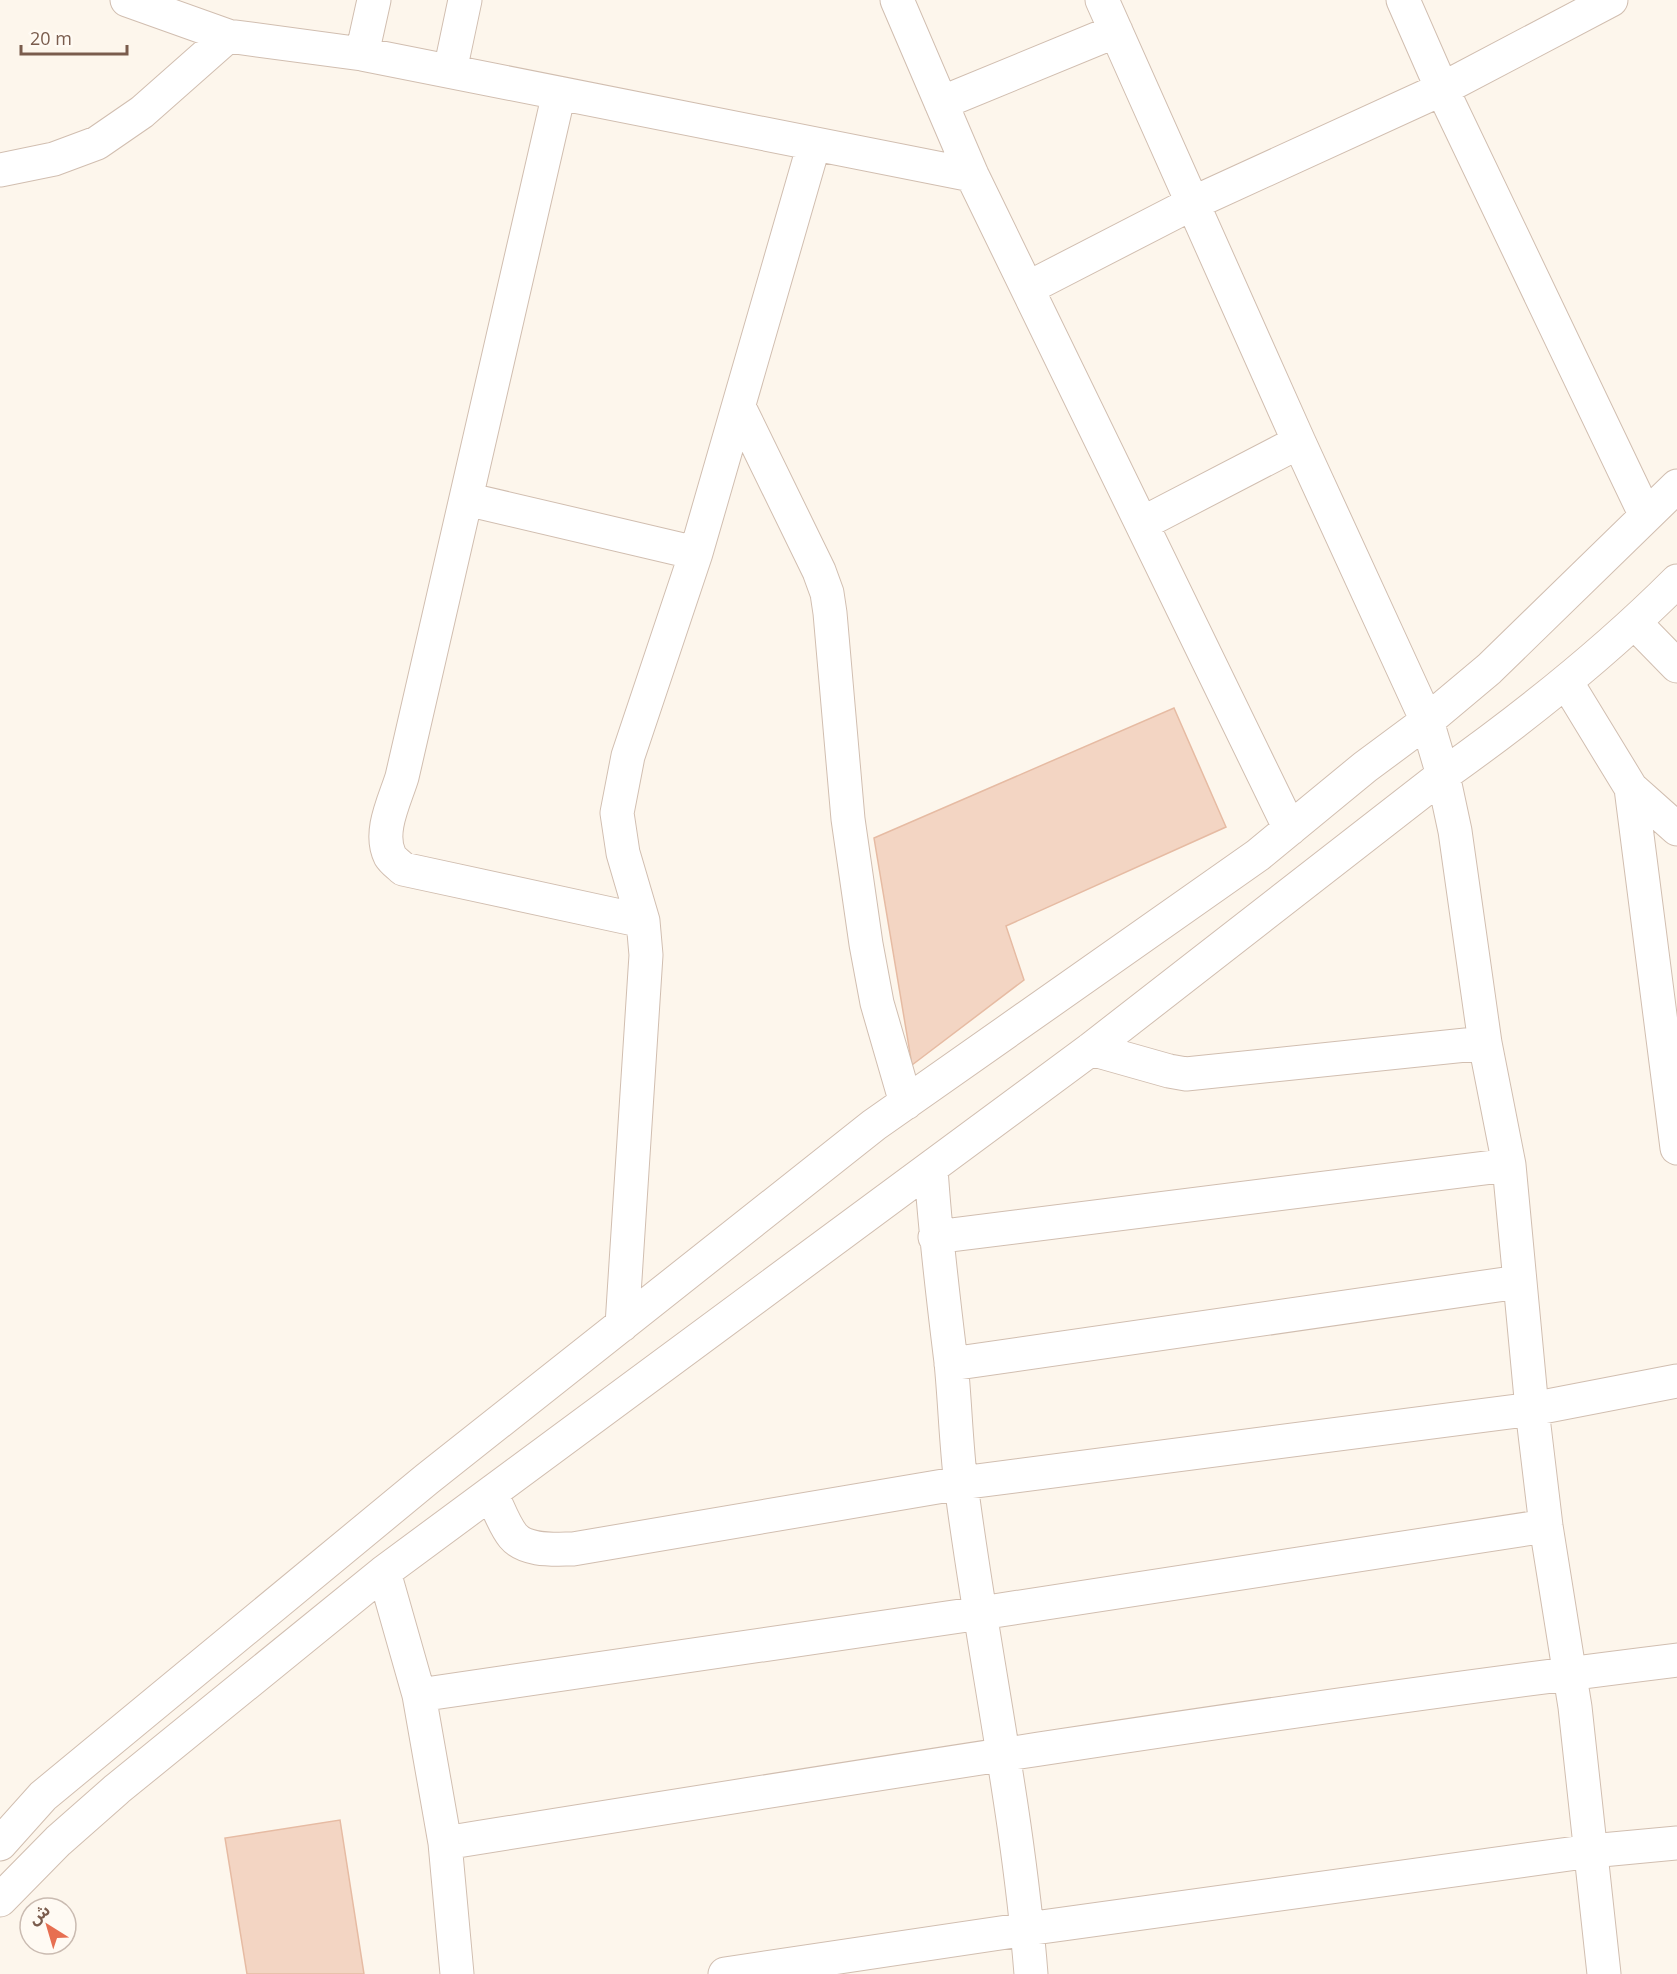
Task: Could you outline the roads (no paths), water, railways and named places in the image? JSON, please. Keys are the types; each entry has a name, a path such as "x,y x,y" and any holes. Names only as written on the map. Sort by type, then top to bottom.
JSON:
{"street":[{"path":"127,0 228,36 362,54 972,175"},
{"path":"362,54 374,0"},
{"path":"450,71 465,0"},
{"path":"897,0 972,175 1290,829"},
{"path":"1102,0 1299,442 1427,721 1443,775 1455,831 1485,1043 1509,1165 1532,1409 1546,1526 1575,1707 1604,1974"},
{"path":"1403,0 1442,89 1646,516"},
{"path":"1028,288 1193,203 1442,89 1611,0"},
{"path":"941,103 1116,31"},
{"path":"0,170 54,159 97,143 142,112 228,36"},
{"path":"559,93 402,777 386,828 386,844 391,858 403,869 643,921"},
{"path":"622,1325 646,956 643,921 623,854 617,813 628,756 696,553 814,144"},
{"path":"739,408 819,571 827,593 833,637 848,819 866,944 877,1003 906,1103"},
{"path":"1143,523 1299,442"},
{"path":"0,1844 52,1789 427,1479 874,1125 1258,855 1365,767 1427,721 1489,669 1677,486"},
{"path":"466,499 696,553"},
{"path":"0,1900 58,1841 117,1789 384,1572 778,1278 1091,1049 1443,775 1496,738 1567,683 1635,623 1677,581"},
{"path":"1635,623 1677,666"},
{"path":"1567,683 1631,788 1677,829"},
{"path":"1631,788 1677,1148"},
{"path":"1091,1049 1186,1074 1485,1043"},
{"path":"935,1237 1509,1165"},
{"path":"931,1168 935,1237 951,1364 961,1483 1004,1754 1031,1974"},
{"path":"951,1364 1519,1282"},
{"path":"491,1493 514,1537 525,1544 547,1549 573,1549 961,1483 1532,1409 1677,1381"},
{"path":"419,1695 981,1613 1546,1526"},
{"path":"384,1572 419,1695 445,1843 457,1974"},
{"path":"445,1843 1004,1754 1677,1660"},
{"path":"725,1974 1027,1929 1591,1851 1677,1843"}]}
